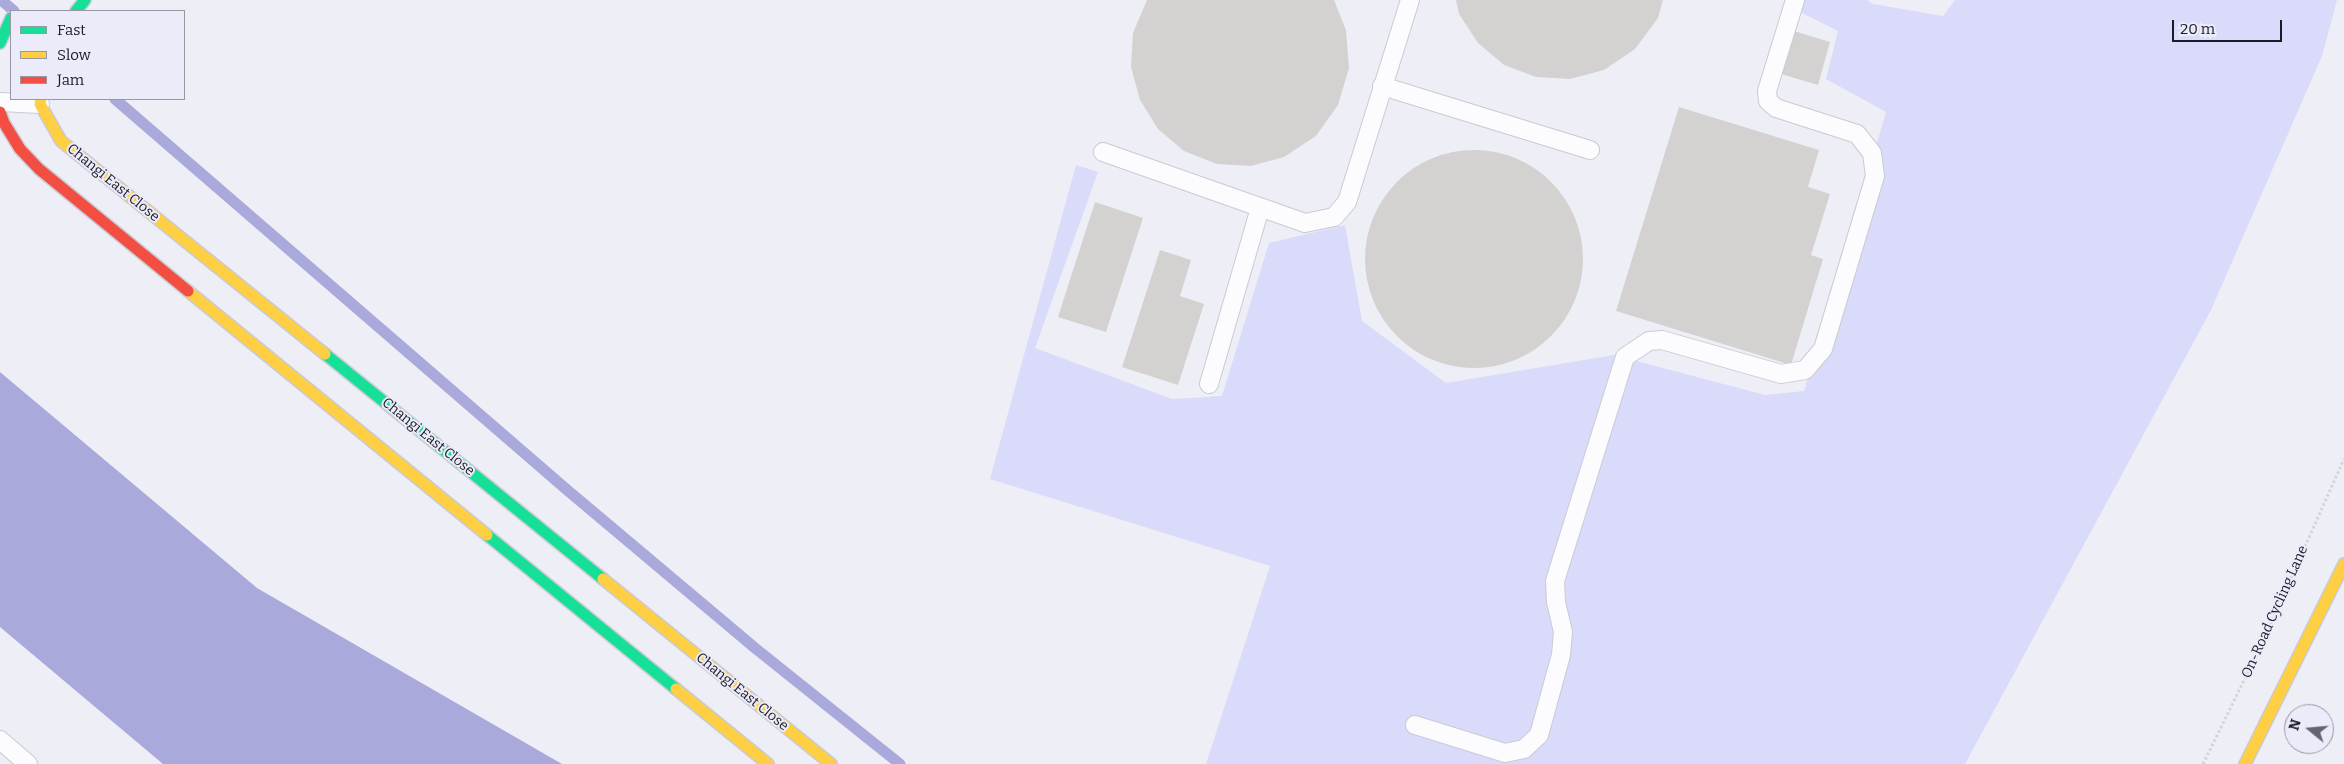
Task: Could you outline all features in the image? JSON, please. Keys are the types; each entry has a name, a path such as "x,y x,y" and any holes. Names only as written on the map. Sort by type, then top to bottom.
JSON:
{"street":[{"path":"77,10 86,0"},
{"path":"0,44 10,20"},
{"name":"Changi East Close","path":"40,102 61,141 831,764"},
{"path":"0,112 4,123 20,149 39,169 768,764"},
{"path":"2245,764 2344,564"}],"lane":[{"path":"1103,152 1305,223 1334,217 1347,202 1410,0"},
{"path":"1415,725 1505,753 1524,749 1539,735 1562,654 1563,632 1556,602 1555,581 1625,357 1649,341 1662,340 1781,374 1805,370 1823,349 1875,176 1872,153 1857,134 1776,108 1768,101 1767,91 1795,0"},
{"path":"1382,86 1590,150"},
{"path":"0,102 40,102"},
{"path":"1209,384 1260,208"},
{"path":"0,740 28,764"}],"path":[{"name":"On-Road Cycling Lane","path":"2203,764 2258,652 2344,459"}],"shaded area":[{"path":"1804,0 1867,0 1873,4 1943,16 1955,0 2337,0 2322,56 2211,310 1965,764 1206,764 1270,566 990,479 1076,165 1098,172 1035,348 1172,399 1222,396 1269,243 1345,225 1362,321 1446,383 1614,355 1765,395 1804,391 1886,112 1826,79 1838,31 1800,12"}],"water":[{"path":"0,372 257,588 562,764 163,764 0,627"}],"building":[{"path":"1147,0 1334,0 1346,30 1349,68 1338,105 1316,136 1284,157 1251,166 1217,164 1184,151 1158,129 1140,100 1131,67 1133,33"},
{"path":"1456,0 1663,0 1658,18 1635,49 1604,70 1570,79 1536,77 1504,65 1478,43 1459,14"},
{"path":"1794,31 1830,42 1818,85 1781,74"},
{"path":"1679,107 1819,150 1808,187 1830,194 1811,255 1823,259 1791,365 1616,311"},
{"path":"1474,150 1506,155 1516,159 1525,163 1551,182 1570,208 1574,217 1578,227 1583,259 1578,291 1574,301 1570,310 1551,336 1525,355 1516,359 1506,363 1474,368 1442,363 1432,359 1423,355 1397,336 1378,310 1374,301 1370,291 1365,259 1370,227 1374,217 1378,208 1397,182 1423,163 1432,159 1442,155"},
{"path":"1095,202 1143,218 1106,332 1058,317"},
{"path":"1160,250 1191,260 1180,296 1204,304 1178,385 1122,367"}],"waterway":[{"path":"1,0 13,10"},
{"path":"116,100 566,489 755,648 900,764"}],"traffic: fast":[{"path":"77,10 85,0"},
{"path":"0,43 10,20"},
{"path":"325,354 603,579"},
{"path":"487,535 676,689"}],"traffic: slow":[{"path":"41,100 40,104 61,141 325,354"},
{"path":"188,291 487,535"},
{"path":"2245,764 2344,564"},
{"path":"603,579 831,764"},
{"path":"676,689 768,764"}],"traffic: jam":[{"path":"0,112 4,123 20,149 39,169 188,291"}]}
